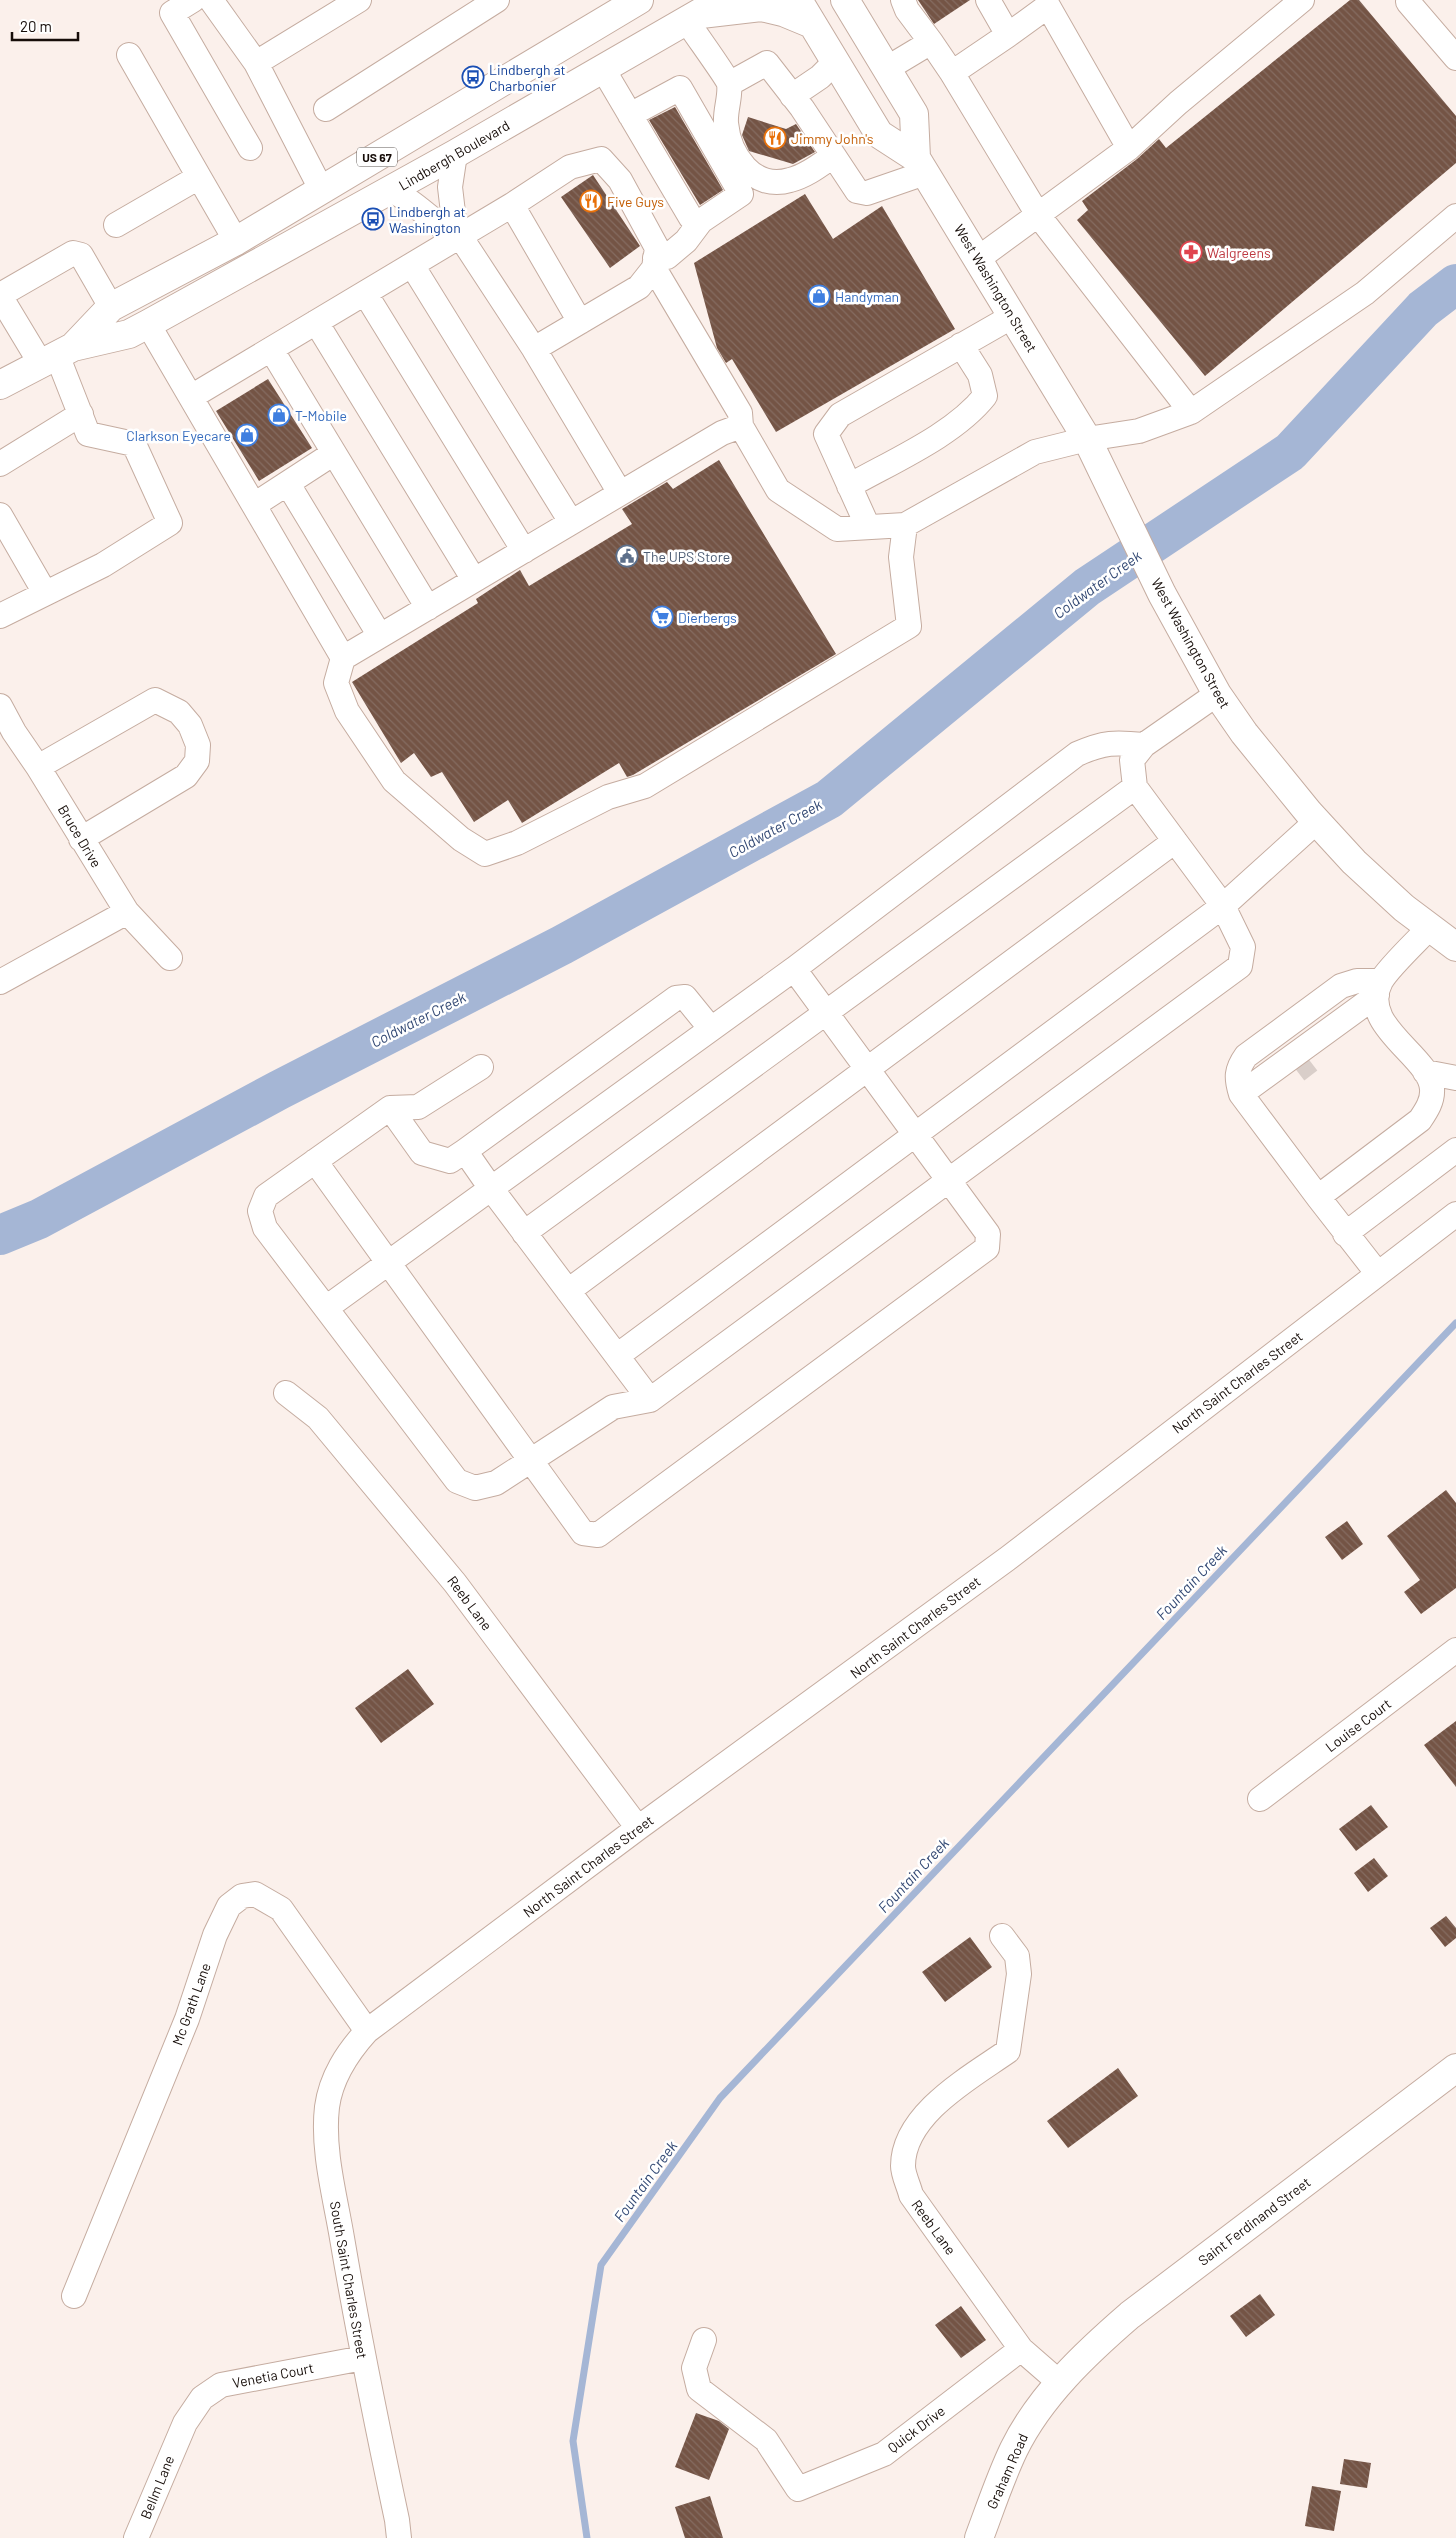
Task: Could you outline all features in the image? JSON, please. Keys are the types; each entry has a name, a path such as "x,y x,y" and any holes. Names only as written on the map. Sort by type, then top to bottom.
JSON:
{"main road":[{"name":"Lindbergh Boulevard","path":"57,355 111,307 236,241 322,191 475,96 639,0"},
{"name":"Lindbergh Boulevard","path":"0,385 57,355 129,334 148,324 455,154 722,0"},
{"name":"West Washington Street","path":"798,0 879,134 921,166 979,258 1087,439 1162,594 1217,694 1244,733 1317,821 1354,862 1404,908 1456,947"},
{"name":"West Washington Street","path":"845,0 914,114 921,166"},
{"path":"861,0 863,30"},
{"path":"692,18 761,7 783,12 812,24"},
{"name":"Saint Ferdinand Street","path":"1060,2382 1095,2345 1130,2315 1456,2068"},
{"name":"Graham Road","path":"979,2538 1014,2449 1035,2413 1060,2382"}],"street":[{"path":"193,0 172,13 250,148"},
{"path":"211,0 256,63 322,191"},
{"path":"256,63 359,0"},
{"path":"326,109 497,0"},
{"path":"902,0 907,10 932,42 952,73 1038,215 1192,412"},
{"path":"988,0 1008,35"},
{"path":"979,258 1129,148 1178,103 1302,0"},
{"path":"1408,2 1456,58"},
{"path":"952,73 1008,35 1046,3 1129,148"},
{"path":"692,18 729,84 726,121 729,139 742,165 755,177 766,181 789,181 806,174 833,156"},
{"path":"886,69 932,42"},
{"path":"129,55 236,241"},
{"path":"792,96 820,77 835,62"},
{"path":"729,84 767,64 792,96 857,192 867,193 921,166"},
{"path":"603,69 691,218 702,221"},
{"path":"630,115 680,88 741,194 702,221 686,241 668,257 655,263"},
{"path":"455,154 450,187 458,237"},
{"path":"191,397 512,205 570,167 601,159 620,180 657,248 655,263 639,287 534,350"},
{"path":"116,225 199,177"},
{"path":"391,190 411,200 428,217 458,237 534,350 620,493"},
{"path":"512,205 580,322"},
{"path":"655,263 740,413 741,426 778,490 837,529 905,525 1035,452 1087,439 1139,432 1192,412 1365,293 1456,216"},
{"path":"0,616 93,570 170,523 134,444 88,434 57,355 0,295 74,253 81,255 111,307"},
{"path":"412,264 571,522"},
{"path":"365,293 524,551"},
{"path":"868,527 826,434 840,415 1012,316"},
{"path":"316,322 474,580"},
{"path":"148,324 343,658"},
{"path":"849,486 929,440 974,410 985,396 980,375 961,345"},
{"path":"271,349 428,608"},
{"path":"0,464 81,414"},
{"path":"741,426 722,433 343,658 336,683 347,711 394,781 461,839 485,854 517,843 608,797 645,786 909,626 901,557 905,525"},
{"path":"254,505 334,453"},
{"path":"288,484 380,636"},
{"path":"0,515 45,593"},
{"path":"481,1068 418,1107 390,1108 266,1196 260,1211 265,1228 457,1481 475,1488 496,1483 614,1407 650,1400 1240,966 1243,947 1223,906 1135,786 1132,760 1144,745 1217,694"},
{"path":"38,767 155,700 179,712 190,725 198,745 198,753 197,761 186,776 81,839"},
{"name":"Bruce Drive","path":"0,706 7,737 38,767 127,912 170,958"},
{"path":"326,1308 387,1261 794,969 1077,754 1098,744 1120,742 1144,745"},
{"path":"524,1233 1135,786"},
{"path":"617,1356 1223,906 1317,821"},
{"path":"568,1291 1175,841"},
{"path":"0,982 127,912"},
{"path":"1245,1099 1304,1066 1379,996 1430,927"},
{"path":"315,1161 583,1533 598,1534 987,1248 988,1234 794,969"},
{"path":"1318,1196 1420,1120 1430,1105 1432,1088 1425,1072 1390,1031 1379,996 1358,981 1341,986 1246,1056 1238,1066 1236,1079 1245,1099 1345,1234 1378,1274"},
{"path":"1245,1099 1379,996"},
{"path":"390,1108 422,1153 450,1162 676,998 686,997 711,1029"},
{"path":"1425,1072 1456,1078"},
{"path":"1345,1234 1456,1150"},
{"path":"465,1151 524,1233 650,1400"},
{"name":"North Saint Charles Street","path":"367,2031 638,1828 1007,1559 1456,1214"},
{"name":"Reeb Lane","path":"286,1393 318,1418 455,1583 638,1828"},
{"name":"Louise Court","path":"1260,1799 1456,1650"},
{"name":"Mc Grath Lane","path":"74,2296 187,2019 215,1935 229,1906 242,1896 256,1894 281,1909 367,2031"},
{"name":"Reeb Lane","path":"1002,1936 1017,1956 1019,1974 1008,2051 935,2104 911,2133 903,2166 911,2195 1021,2349 1060,2382"},
{"name":"South Saint Charles Street","path":"367,2031 338,2068 327,2106 326,2146 362,2358 397,2520 399,2538"},
{"name":"Quick Drive","path":"704,2340 694,2368 699,2389 766,2440 798,2489 884,2454 1021,2349"},
{"name":"Venetia Court","path":"178,2435 202,2398 221,2385 362,2358"},
{"name":"Bellm Lane","path":"136,2538 178,2435"}],"building":[{"path":"918,0 970,0 934,24"},
{"path":"1350,0 1359,0 1456,116 1456,163 1205,376 1077,220 1088,210 1082,201 1137,159 1159,139 1166,148"},
{"path":"675,107 723,190 700,205 649,120"},
{"name":"Jimmy John's","path":"748,117 786,129 796,124 815,152 793,164 749,151 742,135"},
{"path":"593,175 640,246 610,268 561,197"},
{"name":"Handyman","path":"805,194 833,239 882,206 955,329 776,432 732,359 726,363 717,348 694,263"},
{"path":"268,379 312,448 259,481 216,411"},
{"path":"719,460 836,654 633,775 627,777 619,763 522,823 508,800 474,822 442,772 431,777 414,753 401,763 352,682 478,603 476,599 520,570 529,586 632,524 622,509 667,482 673,489"},
{"path":"1446,1490 1456,1503 1456,1588 1421,1614 1404,1592 1420,1580 1387,1536"},
{"path":"1347,1521 1363,1544 1342,1560 1325,1537"},
{"path":"408,1669 434,1704 381,1743 355,1708"},
{"path":"1456,1721 1456,1787 1424,1745"},
{"path":"1371,1805 1388,1827 1356,1851 1339,1829"},
{"path":"1374,1858 1388,1876 1368,1892 1354,1873"},
{"path":"1446,1916 1456,1928 1456,1938 1445,1947 1430,1928"},
{"path":"970,1937 992,1967 945,2002 922,1972"},
{"path":"1118,2068 1138,2096 1068,2148 1047,2121"},
{"path":"1260,2294 1275,2315 1246,2337 1230,2316"},
{"path":"961,2306 986,2340 961,2358 935,2325"},
{"path":"696,2413 719,2421 729,2429 709,2480 675,2467"},
{"path":"1344,2459 1371,2463 1367,2488 1340,2484"},
{"path":"1312,2486 1341,2491 1334,2531 1305,2526"},
{"path":"710,2496 723,2538 685,2538 675,2507"}],"waterway":[{"name":"Coldwater Creek","path":"0,1235 39,1219 279,1090 562,945 829,799 1087,587 1290,452 1423,309 1456,284"},
{"name":"Fountain Creek","path":"587,2538 573,2441 601,2265 720,2098 1456,1323"}],"tunnel":[{"path":"1297,1071 1310,1061"}],"place":[{"name":"Lindbergh at Charbonier","path":"473,77"},
{"name":"Jimmy John's","path":"775,138"},
{"name":"Five Guys","path":"591,201"},
{"name":"Lindbergh at Washington","path":"373,219"},
{"name":"Walgreens","path":"1191,252"},
{"name":"Handyman","path":"819,296"},
{"name":"T-Mobile","path":"279,415"},
{"name":"Clarkson Eyecare","path":"247,435"},
{"name":"The UPS Store","path":"627,556"},
{"name":"Dierbergs","path":"662,617"}]}
